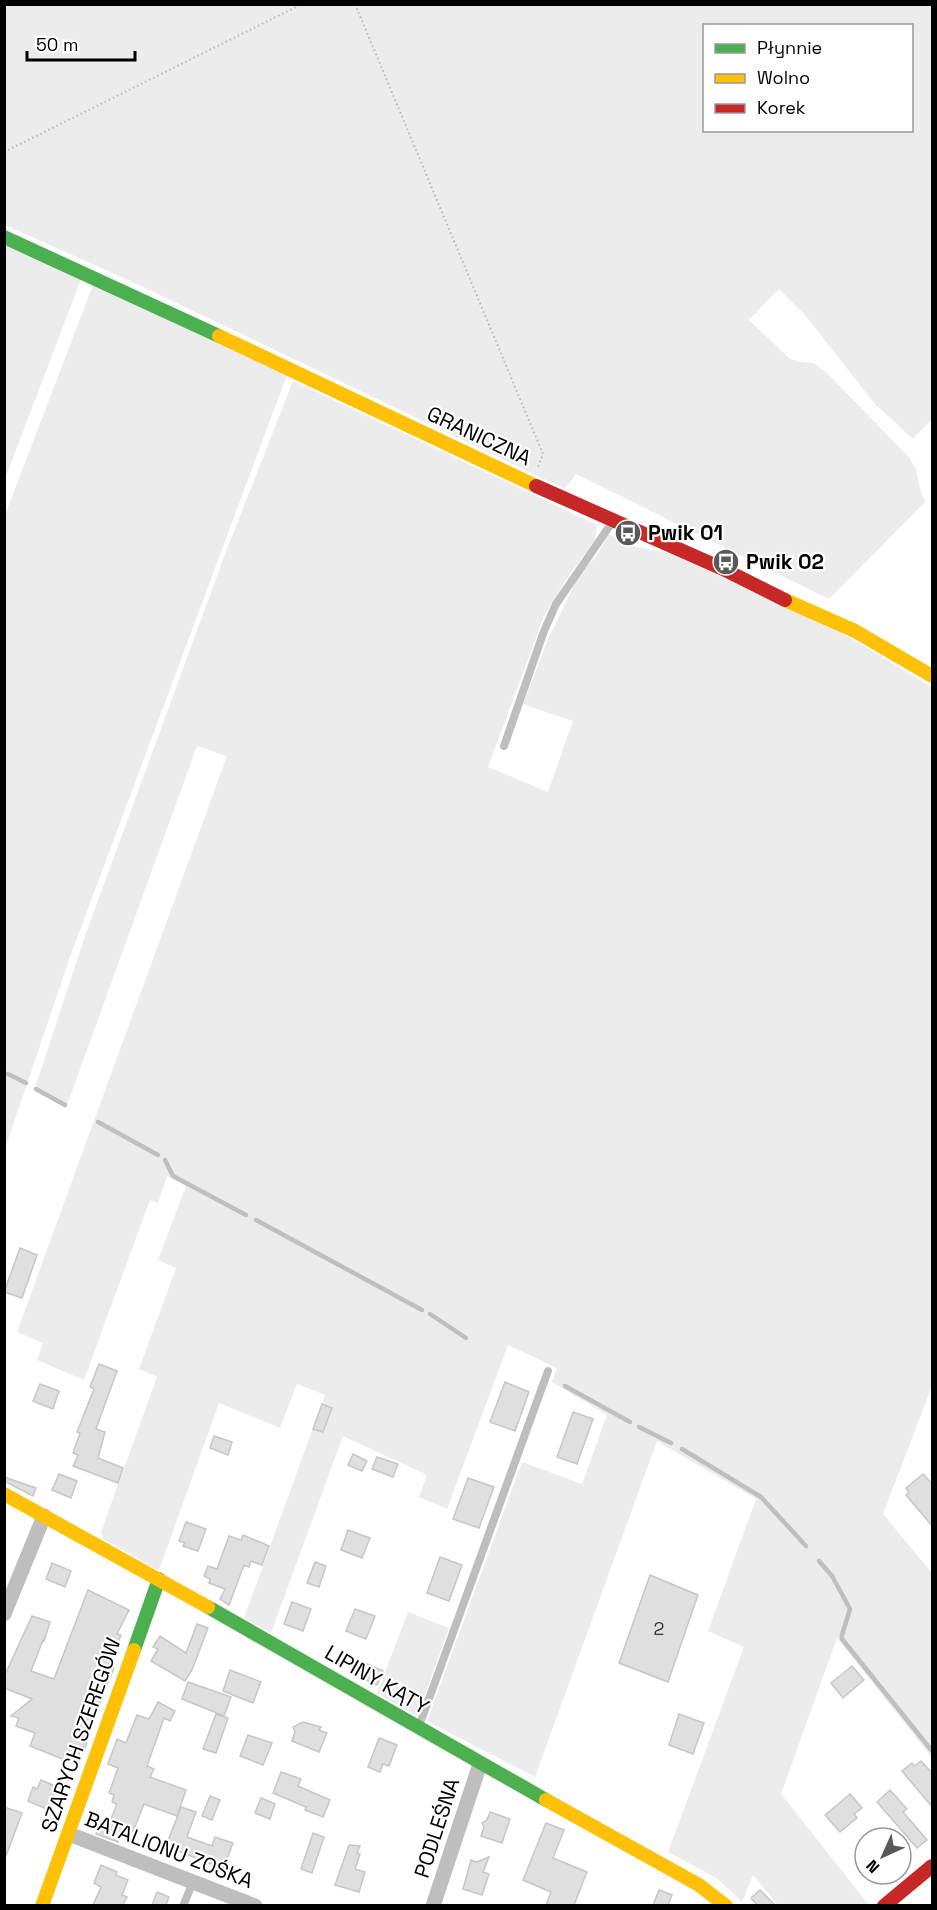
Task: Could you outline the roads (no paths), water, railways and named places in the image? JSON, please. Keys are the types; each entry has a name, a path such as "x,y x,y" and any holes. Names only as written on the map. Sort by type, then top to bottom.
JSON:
{"street":[{"name":"GRANICZNA","path":"4,237 131,294 531,484 614,519 855,631 933,676"},
{"name":"LIPINY KĄTY","path":"4,1494 159,1579 480,1764 699,1885 726,1905"},
{"path":"4,1614 44,1516"},
{"name":"SZARYCH SZEREGÓW","path":"42,1905 159,1579"},
{"name":"PODLEŚNA","path":"433,1905 480,1764"},
{"name":"BATALIONU ZOŚKA","path":"69,1834 255,1905"},
{"path":"884,1905 933,1866"}],"lane":[{"path":"504,746 544,631 556,604 614,519"},
{"path":"417,1727 548,1371"},
{"path":"183,1905 193,1881"}],"waterway":[{"path":"8,1074 26,1083"},
{"path":"36,1089 65,1105"},
{"path":"98,1122 158,1155"},
{"path":"165,1160 173,1176 246,1215"},
{"path":"256,1220 422,1310"},
{"path":"430,1314 466,1338"},
{"path":"565,1386 630,1422"},
{"path":"639,1427 671,1443"},
{"path":"682,1449 761,1497 806,1546"},
{"path":"819,1561 832,1576 850,1609 842,1639 932,1751"}],"place":[{"name":"Pwik 01","path":"628,533"},
{"name":"Pwik 02","path":"726,562"}]}
